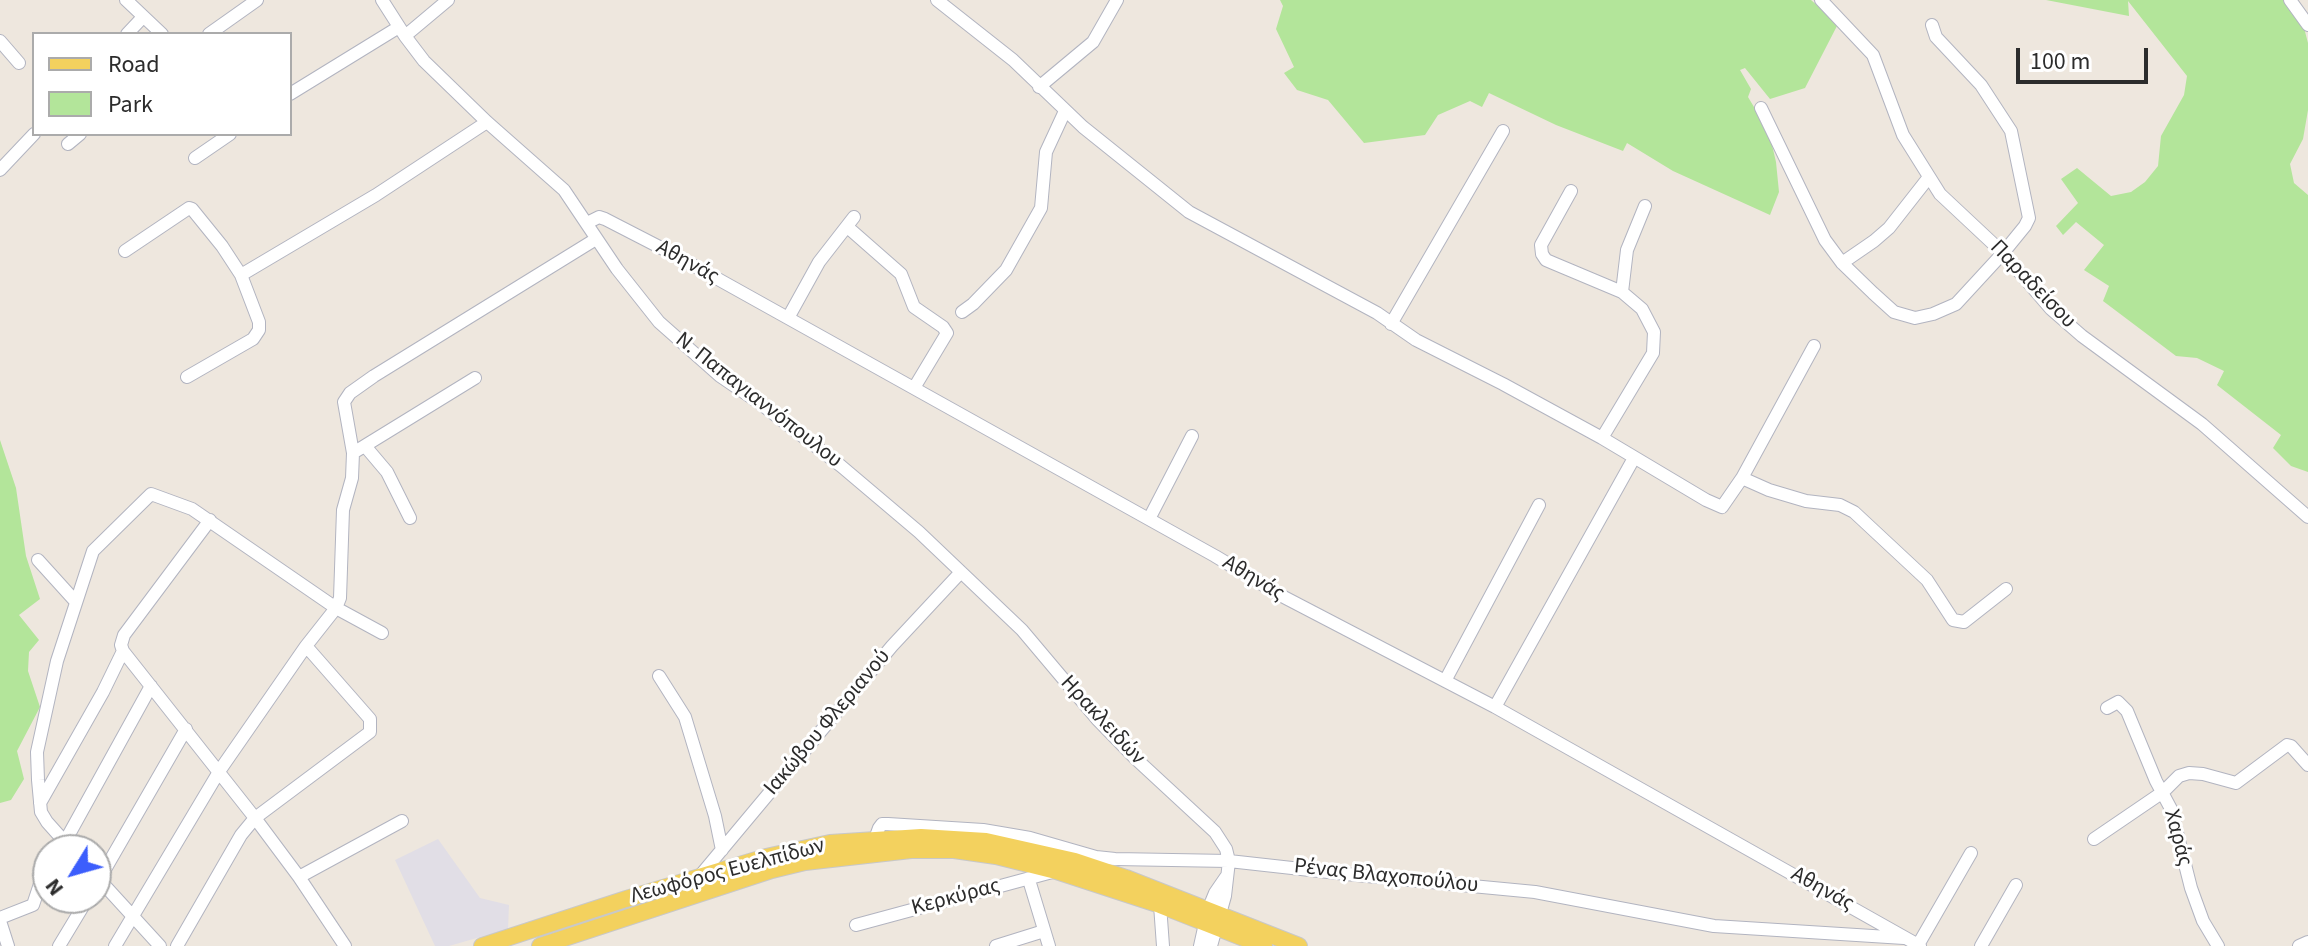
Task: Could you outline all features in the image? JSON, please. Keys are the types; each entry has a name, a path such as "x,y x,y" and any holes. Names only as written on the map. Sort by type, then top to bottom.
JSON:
{"main road":[{"name":"Λεωφόρος Ευελπίδων","path":"482,946 699,877 801,849 875,839 956,838 1024,848 1114,874 1264,946"},
{"name":"Λεωφόρος Ευελπίδων","path":"540,946 700,892 805,862 877,852 954,850 996,856 1056,871 1299,946"}],"street":[{"path":"126,0 160,32"},
{"path":"212,32 257,0"},
{"name":"Ν. Παπαγιαννόπουλου","path":"382,0 424,61 564,190 639,298 669,332 720,376 841,466 961,572"},
{"path":"292,93 402,31 448,0"},
{"path":"937,0 1013,60 1065,111 1189,212 1377,313 1416,340 1602,438 1722,507 1742,478 1814,346"},
{"path":"1039,87 1093,42 1117,0"},
{"name":"Παραδείσου","path":"1821,0 1873,55 1903,135 1940,194 2003,253 2051,309 2082,336 2202,424 2308,517"},
{"path":"2290,0 2308,25"},
{"path":"129,32 143,17"},
{"path":"1761,108 1813,218 1842,263 1894,312 1915,318 1956,304 2003,253 2029,218 2011,131 1981,85 1936,37 1932,25"},
{"path":"0,41 19,63"},
{"path":"962,312 1006,270 1041,208 1046,152 1065,111"},
{"path":"241,275 376,195 487,122"},
{"path":"1391,324 1503,131"},
{"path":"0,170 32,136"},
{"path":"68,144 78,136"},
{"path":"195,158 227,136"},
{"path":"1842,263 1889,228 1929,177"},
{"path":"1571,191 1541,245 1542,254 1546,260 1622,292 1642,309 1654,332 1653,353 1602,438"},
{"path":"1622,292 1627,250 1645,206"},
{"path":"125,251 189,208 222,246 241,275 259,322 259,330 253,339 187,377"},
{"name":"Αθηνάς","path":"587,223 599,217 605,219 788,318 1280,595 1495,707 1915,943"},
{"path":"788,318 819,262 854,217"},
{"path":"852,231 901,274 914,307 947,333 914,388"},
{"path":"115,946 220,770 336,608 340,598 343,510 359,449 344,402 350,393 596,239"},
{"path":"359,449 475,378"},
{"path":"1149,519 1192,436"},
{"path":"359,449 387,472 410,518"},
{"path":"1495,707 1634,458"},
{"path":"1742,478 1769,490 1806,501 1840,505 1854,512 1927,580 1953,620 1964,622 2006,589"},
{"path":"56,834 41,812 37,752 57,661 93,551 151,494 192,509 336,608 382,633"},
{"path":"1445,681 1539,505"},
{"path":"210,520 124,635 121,645 220,770 299,877 345,946"},
{"path":"38,560 76,602"},
{"name":"Ιακώβου Φλεριανού","path":"699,877 892,646 961,572"},
{"name":"Ηρακλειδών","path":"961,572 1022,630 1126,749 1215,832 1226,849 1228,868"},
{"path":"177,946 241,835 255,818 370,732 370,719 306,646"},
{"path":"40,803 123,651"},
{"path":"659,676 685,717 722,850"},
{"path":"73,834 151,686"},
{"name":"Χαράς","path":"2107,708 2118,702 2127,711 2171,809 2191,888 2203,921 2218,946"},
{"path":"112,855 186,729"},
{"path":"2094,839 2163,792 2179,776 2203,774 2236,783 2287,745 2308,765"},
{"path":"299,877 402,821"},
{"name":"Ρένας Βλαχοπούλου","path":"875,839 882,824 940,826 1030,838 1096,857 1346,874 1535,892 1714,926 1860,941 1915,943"},
{"path":"1915,943 1971,853"},
{"path":"1211,946 1215,893 1228,868"},
{"name":"Κερκύρας","path":"856,925 1056,871"},
{"path":"1029,880 1049,946"},
{"path":"1981,946 2016,885"},
{"path":"112,896 160,946"},
{"path":"8,946 0,919 32,905"},
{"path":"1160,905 1163,946"},
{"path":"59,946 78,914"},
{"path":"1200,946 1213,919"},
{"path":"996,946 1044,931"},
{"path":"2299,946 2308,942"}],"shaded area":[{"path":"438,839 480,898 509,905 508,929 449,946 435,946 395,860"}],"green space":[{"path":"1280,0 1811,0 1838,24 1805,88 1770,99 1745,68 1740,70 1751,89 1748,97 1769,132 1776,162 1779,192 1770,215 1673,171 1627,143 1623,151 1556,125 1489,93 1482,107 1470,101 1438,115 1425,135 1364,143 1328,100 1297,90 1284,73 1294,67 1276,29 1283,6"},
{"path":"2046,0 2285,0 2303,24 2308,43 2308,110 2303,139 2290,164 2294,183 2308,195 2308,472 2291,466 2273,448 2281,435 2217,385 2224,371 2197,358 2176,356 2103,301 2109,286 2084,270 2104,245 2076,222 2063,235 2056,226 2078,203 2061,179 2077,168 2111,196 2131,192 2145,182 2158,166 2161,136 2184,95 2187,76 2128,1 2129,16"},
{"path":"0,440 16,488 26,556 40,599 19,615 39,640 29,652 28,671 40,707 17,751 24,779 11,800 0,803"}]}
